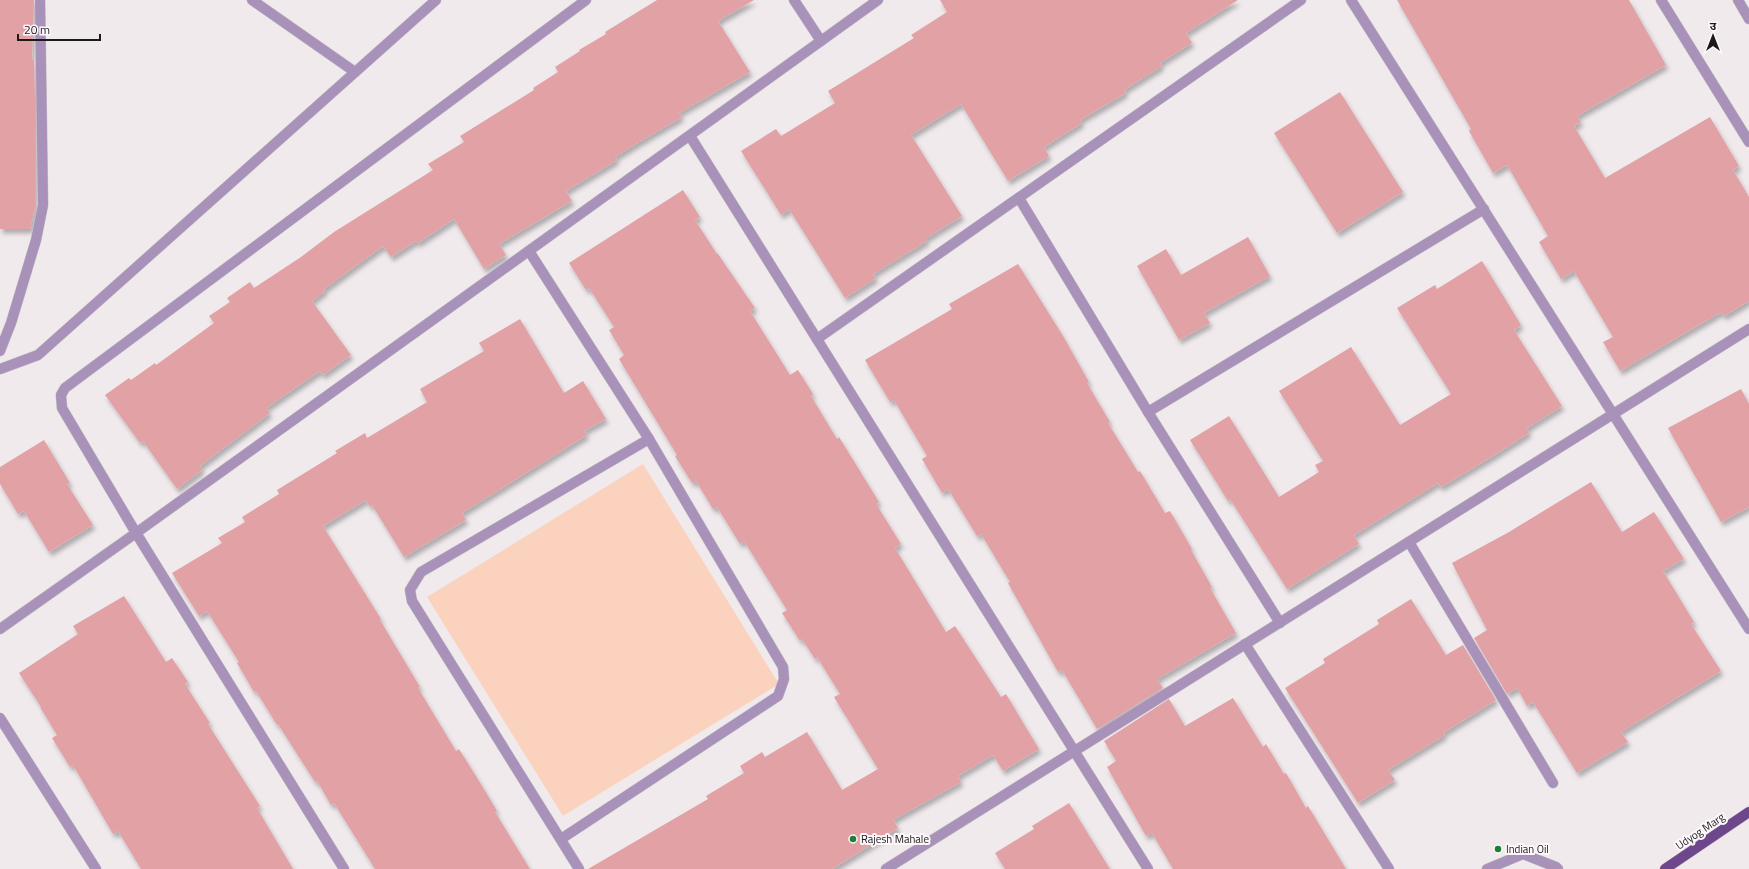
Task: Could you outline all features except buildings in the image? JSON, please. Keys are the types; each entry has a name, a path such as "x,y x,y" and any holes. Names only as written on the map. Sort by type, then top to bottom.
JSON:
{"main road":[{"name":"Udyog Marg","path":"1665,869 1749,812"}],"street":[{"path":"0,352 11,323 36,240 43,205 40,0"},
{"path":"252,0 355,72"},
{"path":"0,368 38,355 436,0"},
{"path":"344,869 136,533 62,408 61,395 65,388 586,0"},
{"path":"794,0 821,41"},
{"path":"0,629 530,251 878,0"},
{"path":"817,339 1301,0"},
{"path":"1351,0 1749,629"},
{"path":"1661,0 1749,142"},
{"path":"1738,0 1749,19"},
{"path":"690,136 1148,869"},
{"path":"1019,198 1148,412 1280,623"},
{"path":"1148,412 1484,209"},
{"path":"530,251 648,439 784,667 784,679 778,696 561,840"},
{"path":"886,869 1749,329"},
{"path":"579,869 412,601 410,590 421,572 648,439"},
{"path":"1409,542 1553,783"},
{"path":"1245,644 1389,869"},
{"path":"0,718 96,869"},
{"path":"1487,869 1524,854 1558,869"}],"shaded area":[{"path":"643,464 779,684 563,816 427,597"}],"place":[{"name":"Rajesh Mahale","path":"853,839"},
{"name":"Indian Oil","path":"1498,849"}]}
